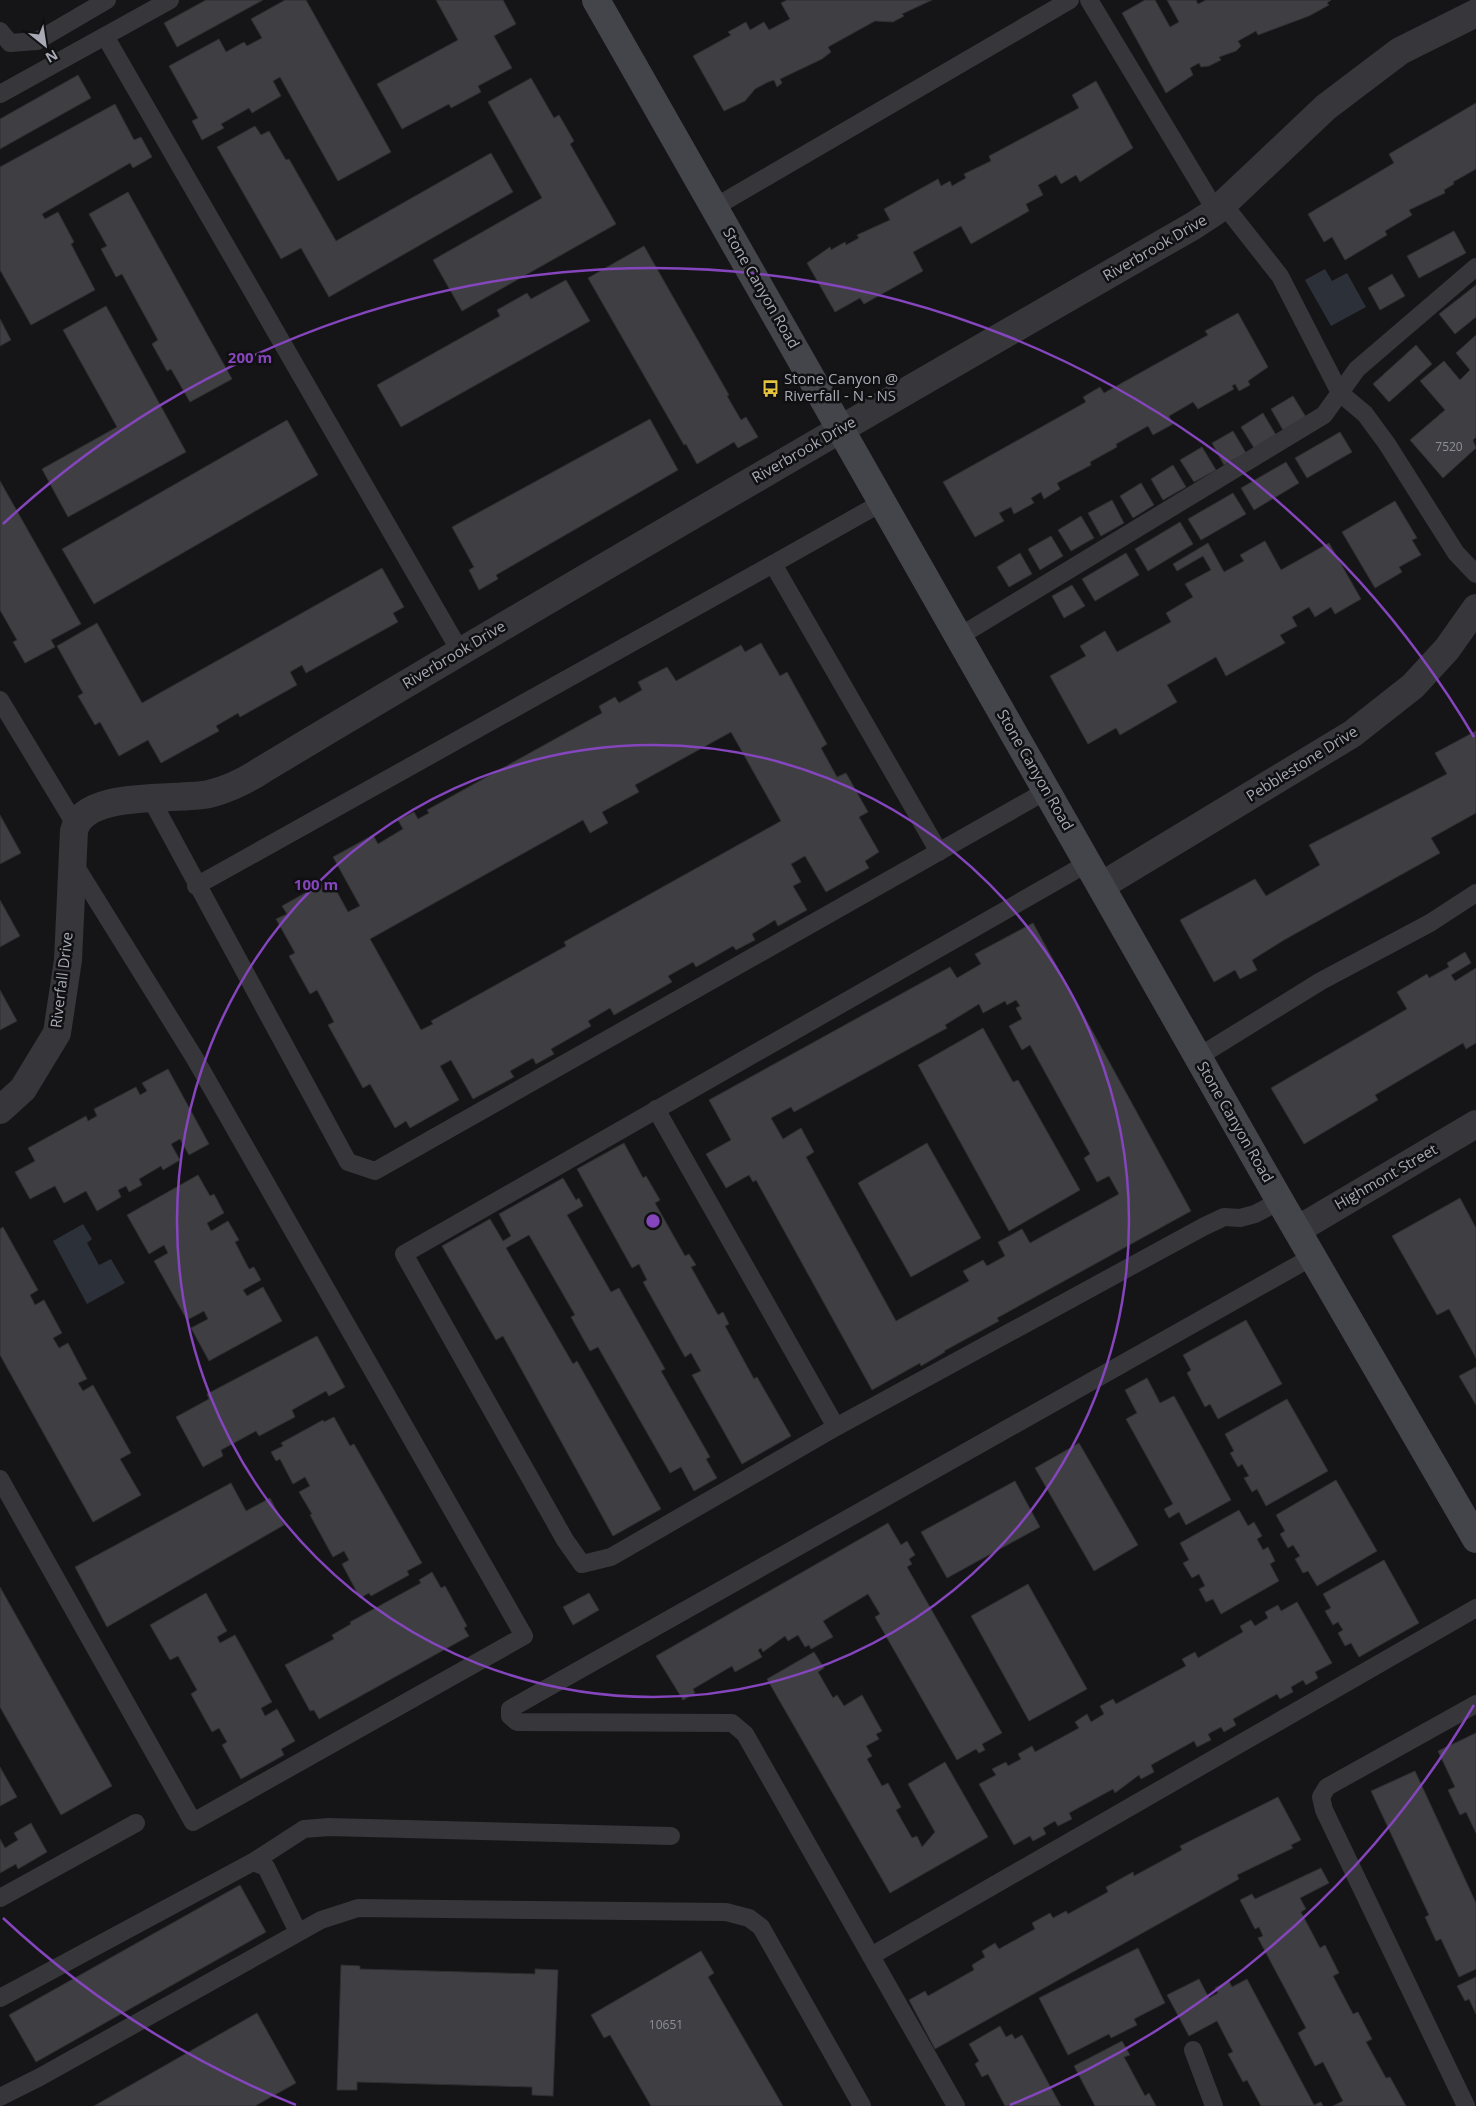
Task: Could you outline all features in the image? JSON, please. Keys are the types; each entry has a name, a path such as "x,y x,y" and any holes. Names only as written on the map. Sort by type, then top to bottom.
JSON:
{"street":[{"name":"Stone Canyon Road","path":"596,0 842,428 1046,791 1312,1257 1476,1539"},
{"name":"Riverbrook Drive","path":"75,824 83,815 100,805 118,800 211,794 254,776 460,651 1220,208 1326,107 1348,90 1400,51 1476,13"},
{"name":"Pebblestone Drive","path":"1101,886 1352,734 1413,686 1447,649 1476,608"},
{"name":"Riverfall Drive","path":"0,1110 23,1089 56,1033 68,960 75,824"},
{"name":"Highmont Street","path":"1297,1230 1476,1124"}],"lane":[{"path":"0,31 10,42 37,41 107,0"},
{"path":"0,94 170,0"},
{"path":"715,207 1070,0"},
{"path":"1089,0 1220,208 1280,276 1340,393 1365,414 1387,444 1456,553 1476,574"},
{"path":"105,36 460,651"},
{"path":"960,636 1324,416 1357,369 1476,267"},
{"path":"196,886 883,502"},
{"path":"773,564 939,852"},
{"path":"0,700 75,824"},
{"path":"151,799 196,886 348,1162 375,1171 1046,791"},
{"path":"0,1479 193,1822 524,1636 194,1057 72,862"},
{"path":"1088,863 404,1254 565,1540 582,1564 611,1557 836,1427 1203,1227 1224,1217 1240,1218 1255,1214 1280,1201"},
{"path":"1198,1057 1321,981 1430,923 1476,893"},
{"path":"656,1109 836,1427"},
{"path":"956,2106 745,1734 732,1723 517,1722 510,1716 510,1709 1312,1257"},
{"path":"871,1956 1476,1608"},
{"path":"1466,2106 1324,1810 1321,1797 1327,1786 1476,1704"},
{"path":"0,1898 136,1823"},
{"path":"0,1998 252,1862 304,1829 324,1827 672,1836"},
{"path":"252,1862 266,1867 298,1932"},
{"path":"0,2097 40,2077 298,1932 321,1920 358,1908 726,1912 749,1918 761,1927 862,2106"},
{"path":"1193,2050 1214,2106"}],"shaded area":[{"path":"1325,269 1332,281 1347,273 1366,307 1331,326 1305,280"},
{"path":"83,1224 92,1239 87,1243 99,1265 111,1259 125,1283 87,1304 53,1241"}],"building":[{"path":"206,0 263,0 177,47 164,23"},
{"path":"285,0 306,0 391,152 338,181 280,77 273,81 281,96 252,113 249,108 221,124 224,128 202,140 192,121 198,118 169,66 219,39 226,52 244,42 247,46 262,38 251,19"},
{"path":"436,0 503,0 516,24 494,36 512,68 478,86 481,92 451,108 449,104 402,129 377,84 458,40"},
{"path":"787,0 932,0 902,14 904,16 893,22 875,21 828,47 831,52 822,59 780,79 782,83 777,87 774,80 768,82 755,89 745,101 724,111 693,56 731,35 728,32 746,22 750,30 764,22 769,30 790,19 781,3"},
{"path":"1145,0 1155,0 1170,27 1179,22 1167,0 1196,0 1198,4 1206,0 1331,0 1327,3 1329,5 1309,16 1258,35 1256,31 1238,41 1241,46 1236,51 1219,57 1221,60 1209,66 1201,67 1199,63 1190,68 1193,75 1166,93 1122,13"},
{"path":"78,75 91,98 0,149 0,119"},
{"path":"531,78 554,118 559,115 574,141 570,144 616,224 462,311 433,260 542,198 488,102"},
{"path":"1096,81 1133,148 1080,182 1076,175 1061,184 1056,175 1038,185 1043,195 1026,204 1029,211 971,244 961,226 913,252 923,271 864,304 860,298 835,312 807,263 830,247 831,250 845,242 846,245 859,238 857,235 890,220 884,209 938,179 941,186 950,181 952,186 966,178 964,174 991,161 989,156 1079,108 1072,95"},
{"path":"1476,103 1476,169 1453,182 1454,184 1444,190 1445,193 1409,210 1412,215 1385,231 1387,235 1345,260 1332,237 1324,242 1308,214 1394,163 1389,154"},
{"path":"115,104 134,140 141,137 152,157 133,168 130,163 42,214 45,219 58,212 74,242 71,244 95,290 31,325 0,270 0,167"},
{"path":"255,126 261,135 269,131 286,160 289,159 336,241 491,153 513,192 329,297 301,248 281,259 217,147"},
{"path":"128,192 232,379 190,402 171,369 167,371 152,344 158,340 122,274 116,277 101,249 107,246 89,214"},
{"path":"1454,231 1466,253 1419,278 1407,256"},
{"path":"644,246 729,395 727,396 741,420 746,417 758,437 738,448 734,442 697,464 686,444 684,445 588,278"},
{"path":"1392,274 1405,296 1380,310 1368,288"},
{"path":"566,280 590,321 401,427 377,385 500,316 497,310 527,293 531,299"},
{"path":"1476,285 1476,317 1455,334 1439,314"},
{"path":"106,306 186,452 68,517 42,469 117,427 63,330"},
{"path":"1238,313 1268,367 1248,381 1250,385 1239,391 1235,384 1232,386 1234,389 1198,409 1193,402 1169,416 1173,424 1153,435 1148,426 1116,444 1117,447 1090,462 1091,465 1057,483 1060,489 1044,499 1041,492 1031,498 1034,503 1014,514 1011,507 999,513 1004,521 975,537 943,482 1086,402 1083,397 1100,387 1104,393 1208,335 1205,331"},
{"path":"0,319 11,340 0,346"},
{"path":"1476,335 1476,437 1473,440 1476,448 1443,478 1410,440 1445,410 1420,381 1444,361 1460,380 1470,370 1456,353"},
{"path":"1416,345 1432,364 1389,402 1373,384"},
{"path":"1293,396 1306,417 1283,430 1271,409"},
{"path":"1263,413 1276,435 1254,448 1241,427"},
{"path":"650,419 678,470 496,575 498,579 479,590 469,570 474,567 452,527"},
{"path":"287,420 318,475 94,604 62,549"},
{"path":"1233,431 1246,453 1224,465 1212,443"},
{"path":"1340,432 1352,452 1307,478 1295,458"},
{"path":"1202,447 1216,470 1194,482 1180,460"},
{"path":"1286,462 1299,483 1254,510 1241,488"},
{"path":"1173,465 1186,487 1163,500 1151,479"},
{"path":"0,481 81,624 51,640 55,647 25,663 13,642 17,640 0,610"},
{"path":"1141,483 1154,505 1133,518 1120,496"},
{"path":"1233,493 1246,514 1201,540 1188,519"},
{"path":"1112,500 1124,523 1101,536 1088,513"},
{"path":"1395,501 1417,538 1412,540 1421,555 1399,567 1402,572 1375,588 1342,532"},
{"path":"1081,516 1094,538 1071,551 1058,530"},
{"path":"1180,522 1193,544 1148,571 1135,549"},
{"path":"1051,536 1063,556 1040,570 1028,549"},
{"path":"1265,541 1281,570 1329,543 1361,599 1335,614 1331,607 1315,617 1309,607 1292,617 1297,626 1280,635 1285,643 1226,676 1216,657 1167,685 1177,702 1120,735 1116,728 1088,744 1050,676 1086,656 1080,646 1105,631 1117,652 1171,622 1166,613 1193,597 1185,584 1211,570 1203,556 1177,571 1173,564 1208,543 1224,572 1244,561 1240,555"},
{"path":"1020,553 1032,574 1009,587 997,567"},
{"path":"1126,553 1139,575 1095,601 1082,579"},
{"path":"382,568 404,607 393,613 398,622 306,673 302,665 290,672 297,685 240,717 238,713 216,726 219,731 161,763 148,740 119,756 100,722 95,725 78,696 83,693 57,646 97,623 142,703"},
{"path":"1072,585 1085,606 1064,618 1052,596"},
{"path":"761,643 780,676 787,672 827,744 821,748 837,777 846,773 868,812 859,817 879,852 865,861 869,868 826,892 805,856 791,864 801,882 793,886 807,910 778,926 775,920 752,934 755,940 736,950 733,946 696,967 693,962 668,976 672,982 614,1015 610,1008 588,1021 591,1026 551,1049 554,1054 536,1064 533,1058 510,1071 514,1077 473,1099 451,1060 440,1066 459,1100 410,1128 406,1121 395,1128 370,1084 363,1088 328,1025 334,1022 317,990 310,994 289,956 295,953 276,919 287,914 282,906 330,879 348,912 360,906 333,857 373,835 378,844 403,829 398,820 414,812 418,819 429,813 427,810 602,713 599,706 615,697 619,703 642,690 638,682 667,667 676,681 741,645 745,652","holes":["731,732 781,821 564,942 566,946 431,1021 433,1024 421,1030 370,939 583,820 590,833 608,823 602,812 639,792 635,785"]},
{"path":"1476,731 1476,813 1431,838 1440,853 1284,940 1252,960 1257,970 1240,979 1235,970 1214,982 1180,920 1255,879 1266,896 1320,865 1309,845 1447,774 1435,753"},
{"path":"0,815 21,853 0,864"},
{"path":"0,900 20,936 0,947"},
{"path":"1033,923 1191,1211 997,1318 999,1321 921,1366 920,1363 872,1390 756,1180 753,1182 749,1175 726,1188 706,1154 731,1140 709,1100 950,967 957,978 981,964 975,954","holes":["1016,1000 1020,1006 1016,1008 1022,1019 1009,1026 1022,1050 1030,1045 1090,1154 1084,1158 1097,1182 1109,1176 1119,1194 1030,1243 1022,1229 998,1242 1005,1256 987,1266 983,1260 963,1271 969,1281 896,1321 806,1157 814,1152 801,1128 783,1139 771,1118 791,1107 794,1112 947,1028 945,1025 979,1004 983,1013 1005,1001 1007,1005"]},
{"path":"1465,952 1471,963 1451,975 1455,981 1476,968 1476,1043 1466,1049 1463,1043 1375,1095 1378,1100 1304,1144 1271,1088 1407,1009 1397,992 1427,974 1429,978 1449,967 1447,963"},
{"path":"0,990 17,1021 0,1030"},
{"path":"983,1028 1013,1082 1018,1080 1080,1190 1009,1231 918,1065"},
{"path":"168,1069 209,1144 189,1155 180,1139 171,1144 180,1160 163,1170 161,1166 139,1179 142,1185 129,1192 126,1186 118,1190 121,1197 97,1211 86,1191 64,1203 55,1186 30,1199 15,1172 35,1161 28,1148 86,1116 88,1121 97,1116 94,1109 136,1087 140,1095 147,1091 142,1083"},
{"path":"624,1143 643,1178 646,1176 660,1200 655,1203 685,1256 689,1254 696,1265 691,1267 718,1315 723,1312 729,1324 725,1326 754,1379 757,1377 791,1436 742,1464 692,1375 701,1371 691,1353 685,1357 643,1282 647,1280 639,1264 632,1268 577,1169"},
{"path":"927,1143 981,1238 911,1277 858,1183"},
{"path":"198,1175 210,1196 214,1194 224,1213 207,1223 211,1231 228,1221 239,1240 235,1242 249,1269 254,1267 261,1280 243,1290 247,1296 263,1287 282,1321 209,1361 191,1328 208,1319 204,1311 187,1320 154,1261 168,1253 164,1245 149,1254 127,1215"},
{"path":"563,1178 576,1200 579,1198 583,1206 567,1215 611,1292 619,1288 665,1369 661,1371 710,1457 706,1459 717,1478 694,1491 681,1467 670,1473 598,1347 590,1351 571,1317 575,1315 529,1235 506,1248 573,1364 577,1361 661,1509 613,1536 503,1336 496,1340 442,1246 490,1219 503,1241 511,1236 499,1214"},
{"path":"1460,1198 1476,1228 1476,1358 1449,1309 1437,1315 1392,1236"},
{"path":"3,1227 38,1290 30,1295 35,1305 44,1300 62,1333 53,1338 59,1348 68,1343 87,1379 78,1383 83,1391 93,1385 131,1453 120,1459 141,1495 93,1522 0,1355 0,1229"},
{"path":"1246,1320 1282,1384 1218,1419 1210,1404 1205,1407 1187,1373 1191,1370 1183,1355"},
{"path":"317,1336 345,1387 329,1396 326,1391 292,1410 295,1417 259,1436 256,1431 221,1450 223,1456 203,1467 176,1417 209,1399 207,1394"},
{"path":"1476,1367 1476,1405 1459,1376"},
{"path":"1147,1378 1160,1403 1174,1396 1231,1500 1186,1525 1179,1512 1169,1518 1164,1509 1173,1504 1126,1419 1137,1413 1125,1390"},
{"path":"1287,1399 1328,1471 1266,1506 1257,1489 1252,1492 1244,1478 1249,1476 1242,1464 1238,1467 1230,1453 1234,1451 1225,1434"},
{"path":"334,1417 350,1446 354,1444 422,1563 407,1571 409,1575 371,1596 369,1593 360,1598 342,1564 349,1560 344,1551 333,1557 299,1492 310,1486 305,1477 293,1484 280,1459 276,1461 271,1452 283,1446 281,1443 323,1420 324,1422"},
{"path":"1079,1443 1138,1545 1094,1571 1035,1468"},
{"path":"1336,1480 1377,1551 1317,1586 1308,1571 1303,1573 1295,1559 1300,1556 1293,1545 1288,1548 1280,1534 1285,1531 1276,1515"},
{"path":"1015,1481 1040,1527 947,1578 921,1532"},
{"path":"231,1483 246,1511 270,1498 284,1525 107,1627 75,1567"},
{"path":"1239,1510 1248,1526 1254,1522 1262,1536 1257,1539 1263,1550 1268,1547 1275,1561 1270,1564 1279,1581 1221,1614 1213,1599 1206,1602 1199,1589 1205,1586 1199,1574 1192,1578 1183,1563 1189,1560 1180,1543"},
{"path":"888,1523 901,1545 907,1541 915,1555 909,1559 912,1564 907,1567 1002,1733 982,1744 985,1750 979,1753 976,1749 957,1760 875,1617 880,1614 868,1594 823,1621 833,1637 811,1649 809,1645 805,1647 798,1635 788,1641 785,1636 763,1652 761,1648 758,1650 762,1657 735,1672 732,1666 693,1689 695,1693 683,1700 656,1656"},
{"path":"1384,1560 1419,1623 1359,1657 1351,1643 1345,1646 1338,1633 1343,1630 1338,1622 1333,1625 1325,1611 1331,1608 1323,1594"},
{"path":"432,1572 441,1588 445,1586 467,1626 464,1628 469,1636 319,1719 314,1710 310,1711 285,1665 334,1639 332,1635 351,1624 350,1622 421,1583 419,1580"},
{"path":"1028,1584 1087,1689 1029,1721 971,1616"},
{"path":"0,1587 112,1786 61,1815 0,1707"},
{"path":"206,1593 227,1631 217,1637 220,1643 235,1635 272,1702 261,1708 265,1716 277,1709 295,1741 281,1749 284,1755 241,1779 222,1745 227,1742 219,1728 212,1732 191,1694 197,1690 178,1656 170,1660 150,1625"},
{"path":"589,1593 599,1610 573,1625 563,1607"},
{"path":"1297,1602 1332,1663 1315,1672 1318,1678 1306,1685 1303,1680 1291,1687 1293,1692 1280,1699 1277,1694 1233,1719 1236,1725 1224,1732 1221,1727 1208,1734 1211,1740 1197,1747 1194,1741 1151,1765 1154,1772 1141,1779 1139,1775 1115,1793 1113,1789 1069,1813 1072,1819 1058,1826 1055,1821 1043,1828 1046,1834 1033,1841 1030,1836 1014,1845 979,1784 996,1775 992,1769 1006,1762 1008,1766 1021,1759 1018,1754 1032,1746 1035,1752 1079,1728 1075,1722 1087,1714 1091,1722 1104,1714 1100,1706 1113,1699 1116,1704 1186,1666 1182,1659 1195,1652 1198,1658 1243,1632 1240,1626 1251,1620 1255,1626 1268,1618 1265,1612 1278,1605 1281,1611"},
{"path":"814,1652 824,1668 818,1672 833,1698 837,1695 844,1706 862,1695 882,1731 876,1734 879,1739 866,1746 872,1756 867,1759 882,1786 888,1783 901,1807 896,1810 912,1838 917,1836 922,1847 935,1832 908,1784 945,1762 988,1837 890,1893 767,1679"},
{"path":"1476,1733 1476,1833 1466,1812 1460,1815 1448,1790 1455,1787 1438,1751"},
{"path":"0,1767 17,1797 0,1806"},
{"path":"1415,1771 1476,1903 1476,1969 1459,1977 1441,1939 1436,1941 1425,1917 1429,1915 1371,1791"},
{"path":"1278,1797 1301,1840 1291,1845 1293,1848 1237,1875 1239,1879 935,2049 909,2000 925,1991 928,1996 974,1970 972,1965 985,1957 982,1951 995,1943 999,1949 1035,1929 1032,1923 1050,1913 1053,1918 1066,1911 1068,1914 1108,1892 1106,1887 1133,1872 1134,1876 1182,1850 1180,1846"},
{"path":"31,1823 47,1852 18,1869 16,1864 0,1873 0,1839 5,1848 18,1840 14,1833"},
{"path":"1321,1868 1329,1883 1300,1898 1306,1909 1301,1912 1320,1948 1325,1945 1339,1973 1333,1976 1353,2014 1358,2012 1372,2039 1366,2042 1386,2078 1390,2077 1406,2106 1333,2106 1343,2101 1323,2062 1315,2066 1298,2033 1306,2028 1258,1938 1263,1936 1259,1927 1255,1929 1240,1900 1252,1894 1255,1899"},
{"path":"240,1885 266,1932 36,2062 9,2015"},
{"path":"1138,1948 1165,2003 1134,2019 1137,2025 1111,2038 1109,2034 1068,2055 1039,1998"},
{"path":"701,1951 714,1973 708,1977 783,2106 651,2106 610,2035 604,2038 591,2015"},
{"path":"341,1965 360,1966 360,1969 535,1974 535,1969 558,1970 553,2096 532,2095 532,2087 357,2082 357,2090 337,2090"},
{"path":"1476,1977 1476,2014 1469,1999 1465,2001 1457,1986"},
{"path":"1199,1979 1209,1998 1218,1993 1215,1988 1229,1981 1232,1987 1247,1979 1314,2105 1321,2102 1323,2106 1261,2106 1247,2080 1243,2082 1228,2054 1233,2052 1217,2021 1189,2036 1167,1995"},
{"path":"257,2013 296,2083 255,2106 94,2106"},
{"path":"1000,2026 1006,2037 1012,2034 1015,2039 1022,2035 1061,2106 1005,2106 988,2074 982,2077 975,2064 979,2061 969,2044"},
{"path":"1122,2041 1130,2055 1124,2057 1145,2096 1149,2093 1156,2106 1095,2106 1074,2066"}],"place":[{"name":"Stone Canyon @ Riverfall - N - NS","path":"770,388"}]}
